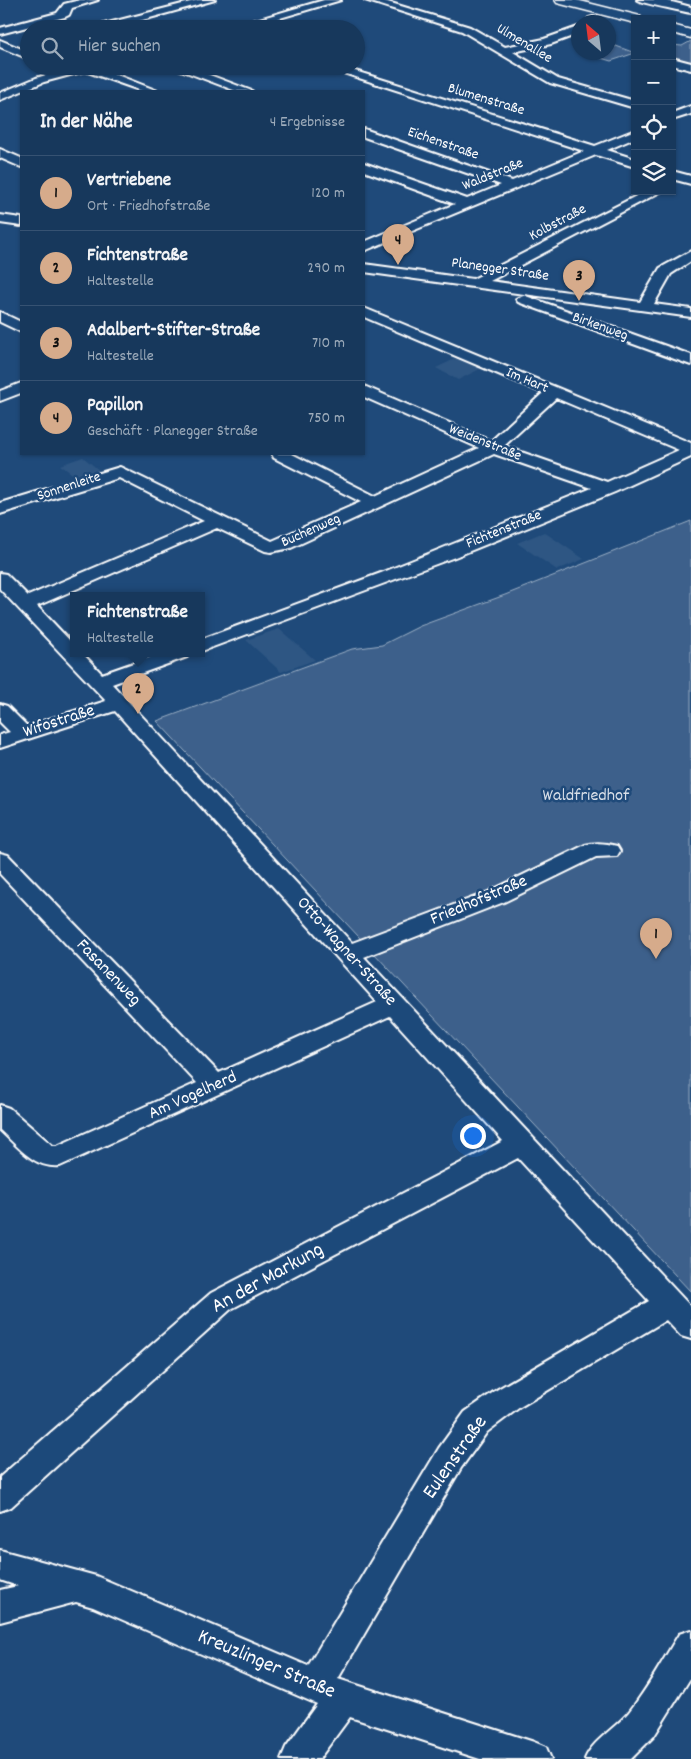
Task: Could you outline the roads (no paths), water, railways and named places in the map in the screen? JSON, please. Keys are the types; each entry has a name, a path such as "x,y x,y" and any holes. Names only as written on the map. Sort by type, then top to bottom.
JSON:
{"main road":[{"path":"561,0 631,18"},
{"path":"676,30 691,34"}],"street":[{"path":"45,20 70,14 66,8 70,5 93,0"},
{"path":"128,20 210,0"},
{"path":"262,20 336,0"},
{"name":"Ulmenallee","path":"370,0 466,29 554,81 631,104"},
{"path":"642,0 656,1 691,10"},
{"path":"289,3 305,8"},
{"path":"0,31 20,26"},
{"path":"503,51 547,42 571,33"},
{"path":"0,44 20,52"},
{"path":"676,62 691,67"},
{"path":"2,96 36,81 55,75"},
{"path":"109,75 149,90"},
{"path":"201,75 243,90"},
{"name":"Blumenstraße","path":"354,75 631,162"},
{"path":"373,93 391,87"},
{"path":"2,96 20,101"},
{"path":"676,116 691,110"},
{"name":"Eichenstraße","path":"365,133 512,185"},
{"name":"Waldstraße","path":"368,241 467,204 631,136"},
{"path":"1,154 20,163"},
{"path":"365,167 467,204"},
{"name":"Kolbstraße","path":"476,283 648,195"},
{"path":"0,219 20,222"},
{"path":"645,306 665,271 691,255"},
{"name":"Planegger Straße","path":"365,268 691,313"},
{"name":"Birkenweg","path":"518,289 517,295 521,298 691,360"},
{"name":"Im Hart","path":"365,312 691,450"},
{"path":"0,316 20,327"},
{"path":"0,382 18,389"},
{"path":"0,396 18,389"},
{"name":"Weidenstraße","path":"365,391 493,448 608,488"},
{"name":"Buchenweg","path":"218,521 271,547 285,544 493,448 553,392"},
{"name":"Fichtenstraße","path":"205,644 328,599 608,488 691,450"},
{"path":"282,455 374,502"},
{"name":"Sonnenleite","path":"0,510 120,472 218,521"},
{"path":"26,604 218,521"},
{"name":"Otto-Wagner-Straße","path":"0,578 70,651"},
{"name":"Otto-Wagner-Straße","path":"76,657 119,702 521,1144 691,1327"},
{"path":"99,682 169,657"},
{"name":"Wifostraße","path":"0,742 119,702"},
{"path":"0,710 22,734"},
{"name":"Friedhofstraße","path":"348,954 496,897 593,850 610,851"},
{"name":"Fasanenweg","path":"0,860 216,1086"},
{"name":"Am Vogelherd","path":"0,1115 48,1157 60,1156 394,1004"},
{"name":"An der Markung","path":"0,1497 221,1301 521,1144"},
{"name":"Eulenstraße","path":"298,1759 329,1691 450,1458 476,1422 502,1402 669,1304"},
{"name":"Kreuzlinger Straße","path":"0,1565 96,1592 329,1691 534,1759"},
{"path":"0,1606 76,1586"},
{"path":"602,1759 618,1750 635,1732 691,1646"}],"place":[{"name":"Papillon","path":"398,265"},
{"name":"Adalbert-Stifter-Straße","path":"579,301"},
{"name":"Fichtenstraße","path":"138,714"},
{"name":"Vertriebene","path":"656,959"}],"park label":[{"name":"Waldfriedhof","path":"586,796"}]}
